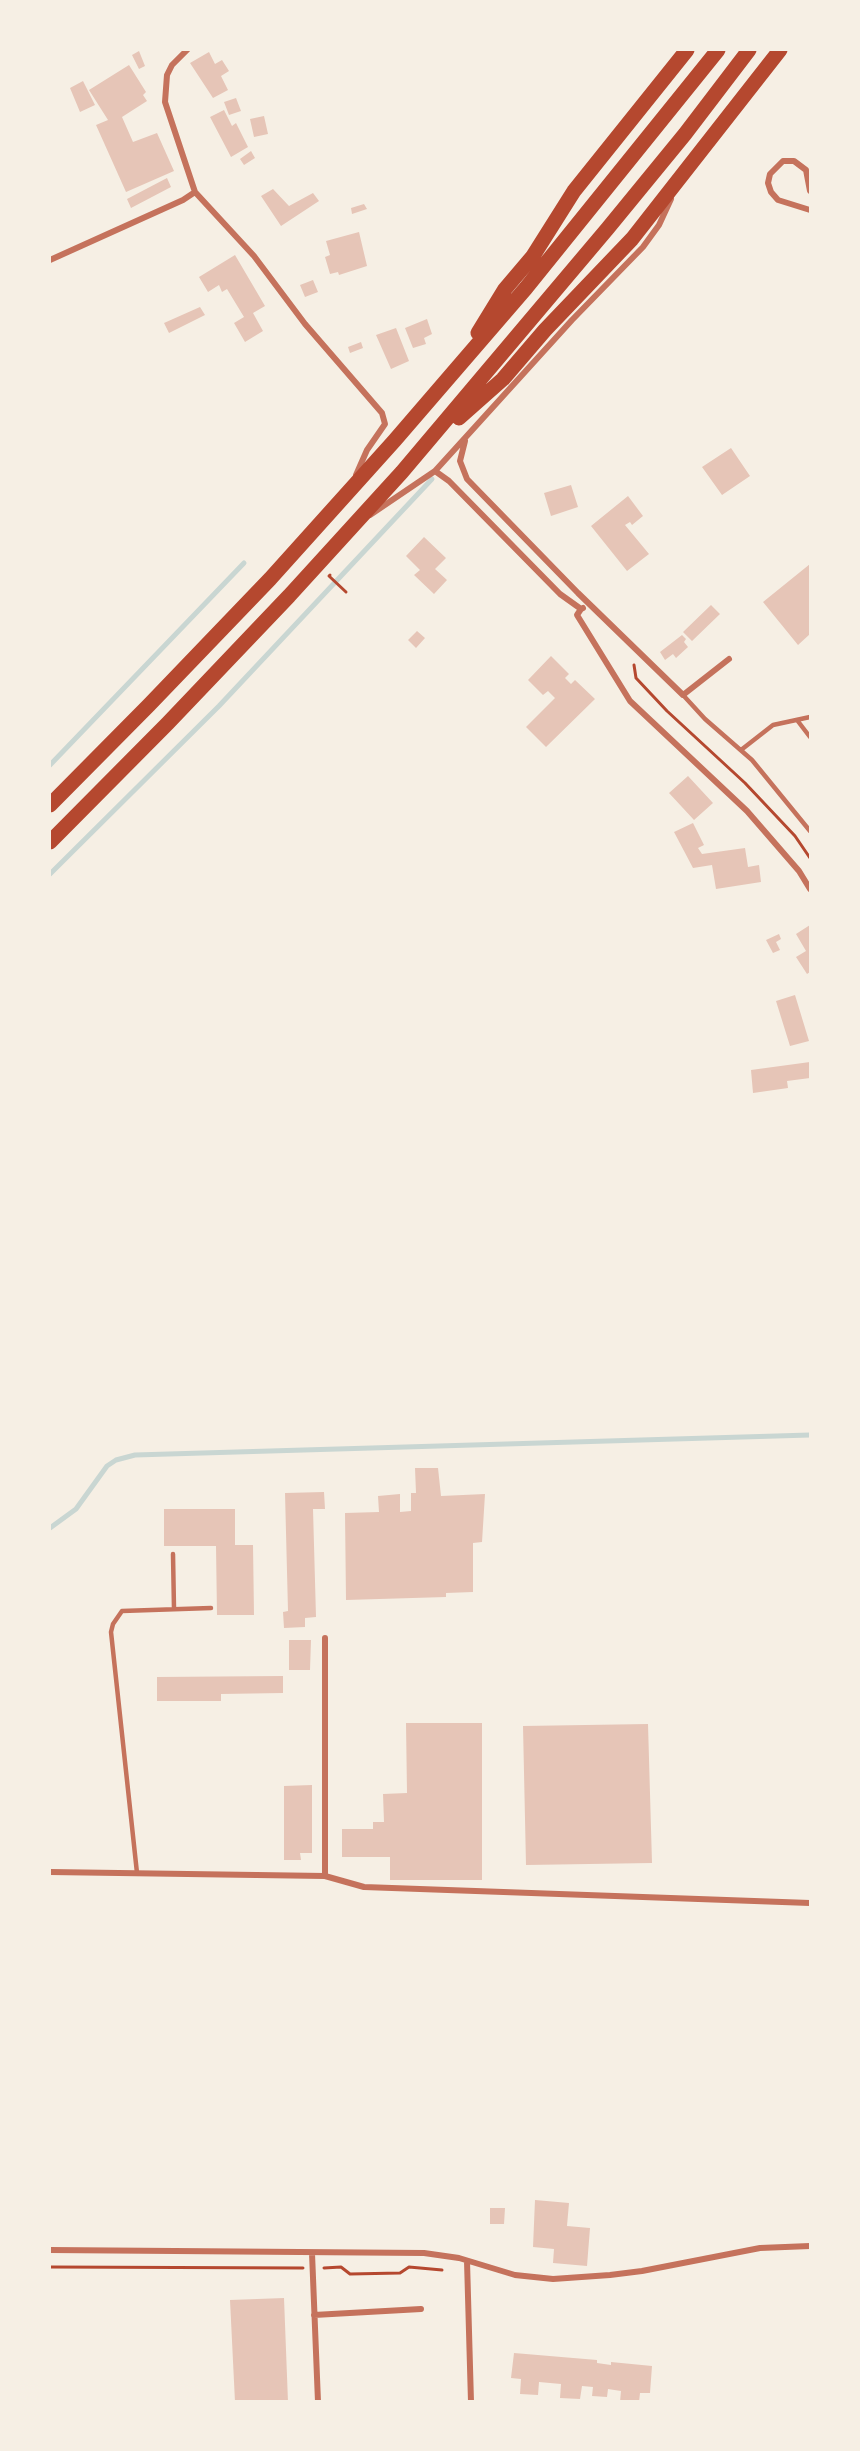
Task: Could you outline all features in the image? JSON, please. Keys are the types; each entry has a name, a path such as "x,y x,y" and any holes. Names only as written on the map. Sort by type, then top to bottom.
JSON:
{"main road":[{"path":"451,376 505,290 533,256 574,191 687,50"},
{"path":"50,805 149,705 350,490 451,376 589,212 718,50"},
{"path":"50,842 176,715 412,460 608,228 685,134 749,50"},
{"path":"412,460 503,379 545,330 618,255 780,50"}],"street":[{"path":"187,50 172,65 164,87 165,102 195,192 254,256 305,324 377,407 385,424 367,450 350,490"},
{"path":"810,191 806,170 801,164 783,161 770,174 768,183 771,192 778,200 810,210"},
{"path":"350,529 435,471 572,320 643,247 659,225 681,177"},
{"path":"50,260 183,200 195,192"},
{"path":"465,439 460,460 467,479 588,604 683,696 729,659"},
{"path":"435,471 449,481 560,594 581,609"},
{"path":"588,604 577,615 630,700 747,811 799,871 810,889"},
{"path":"325,1638 325,1876"},
{"path":"50,1872 325,1876 364,1887 810,1903"},
{"path":"50,2250 424,2253 467,2261 515,2276 553,2278 642,2271 760,2248 810,2246"},
{"path":"312,2253 318,2402"},
{"path":"467,2261 471,2402"},
{"path":"314,2316 421,2309"}],"lane":[{"path":"683,696 705,719 752,760 810,831"},
{"path":"741,750 773,725 810,717"},
{"path":"797,720 810,737"},
{"path":"173,1554 174,1609"},
{"path":"137,1873 111,1632 116,1617 122,1611 211,1608"}],"path":[{"path":"329,576 346,592"},
{"path":"638,651 633,668 636,678 666,711 745,783 795,836 810,858"},
{"path":"50,2267 341,2267 350,2274 400,2273 409,2267 442,2270"}],"building":[{"path":"139,51 145,66 139,69 132,55"},
{"path":"209,52 215,64 222,60 229,71 221,76 228,90 213,98 190,63"},
{"path":"129,65 146,92 143,95 147,101 122,117 133,142 157,133 174,171 126,192 96,125 108,120 89,90"},
{"path":"83,81 95,105 80,112 70,88"},
{"path":"236,98 241,111 229,115 224,102"},
{"path":"224,110 232,126 236,123 248,147 231,157 210,117"},
{"path":"264,116 268,134 254,137 250,119"},
{"path":"251,151 255,158 244,165 240,159"},
{"path":"167,178 171,187 131,208 127,199"},
{"path":"273,189 289,206 313,193 319,201 281,226 261,196"},
{"path":"364,204 367,209 352,214 351,208"},
{"path":"359,232 367,266 339,275 338,272 330,274 325,257 330,255 326,241"},
{"path":"235,255 265,306 253,313 263,331 245,342 234,323 244,317 227,289 222,292 219,285 208,292 199,277"},
{"path":"313,280 318,292 305,297 300,285"},
{"path":"200,307 205,315 169,333 164,323"},
{"path":"427,319 432,334 424,338 426,344 413,348 405,328"},
{"path":"396,328 409,361 391,369 376,335"},
{"path":"361,342 363,348 350,353 348,347"},
{"path":"731,448 750,476 722,495 702,467"},
{"path":"571,485 578,507 551,516 544,493"},
{"path":"628,496 643,516 632,525 630,522 625,525 649,554 627,571 591,526"},
{"path":"424,537 446,558 435,569 447,580 434,594 414,575 420,570 406,556"},
{"path":"810,564 810,634 798,645 763,602"},
{"path":"711,605 720,614 692,641 683,632"},
{"path":"417,631 425,638 416,648 408,640"},
{"path":"682,635 688,647 676,658 673,654 665,660 660,652"},
{"path":"551,656 569,674 565,678 571,684 575,680 595,699 546,747 526,727 555,698 548,691 543,695 528,680"},
{"path":"688,776 713,803 694,820 669,793"},
{"path":"693,823 704,845 698,848 702,854 745,848 748,867 759,865 761,882 716,889 712,865 693,868 674,832"},
{"path":"810,925 810,972 807,974 796,957 806,951 796,934"},
{"path":"779,934 781,939 776,942 780,950 773,953 766,940"},
{"path":"795,995 809,1041 790,1046 776,1001"},
{"path":"810,1062 810,1078 787,1081 788,1088 753,1093 751,1070"},
{"path":"415,1468 438,1468 441,1496 485,1494 482,1542 473,1543 473,1592 446,1593 446,1597 346,1600 345,1513 379,1512 378,1496 400,1494 400,1512 411,1511 411,1493 416,1493"},
{"path":"324,1492 325,1509 313,1509 316,1617 305,1618 305,1627 284,1628 283,1612 288,1611 285,1493"},
{"path":"164,1509 235,1509 235,1545 253,1545 254,1615 217,1615 216,1546 164,1546"},
{"path":"289,1640 311,1640 310,1670 289,1670"},
{"path":"283,1676 283,1693 221,1694 221,1701 157,1701 157,1677"},
{"path":"406,1723 482,1723 482,1880 390,1880 390,1857 342,1857 342,1829 373,1829 373,1822 384,1822 383,1794 407,1793"},
{"path":"648,1724 652,1863 526,1865 523,1726"},
{"path":"312,1785 312,1853 300,1853 301,1860 284,1860 284,1786"},
{"path":"535,2200 569,2203 567,2226 590,2228 587,2266 553,2263 554,2249 533,2247"},
{"path":"490,2208 505,2208 504,2224 490,2224"},
{"path":"284,2298 288,2402 235,2402 230,2300"},
{"path":"514,2353 597,2360 597,2363 611,2365 611,2362 652,2366 650,2393 640,2393 639,2402 620,2402 621,2391 608,2389 607,2397 592,2396 593,2387 582,2386 580,2399 560,2398 561,2384 539,2382 538,2395 520,2394 521,2379 511,2378"}],"waterway":[{"path":"50,874 219,706 432,479"},
{"path":"50,765 244,563"},
{"path":"50,1528 76,1509 107,1466 116,1460 135,1455 810,1435"}]}
